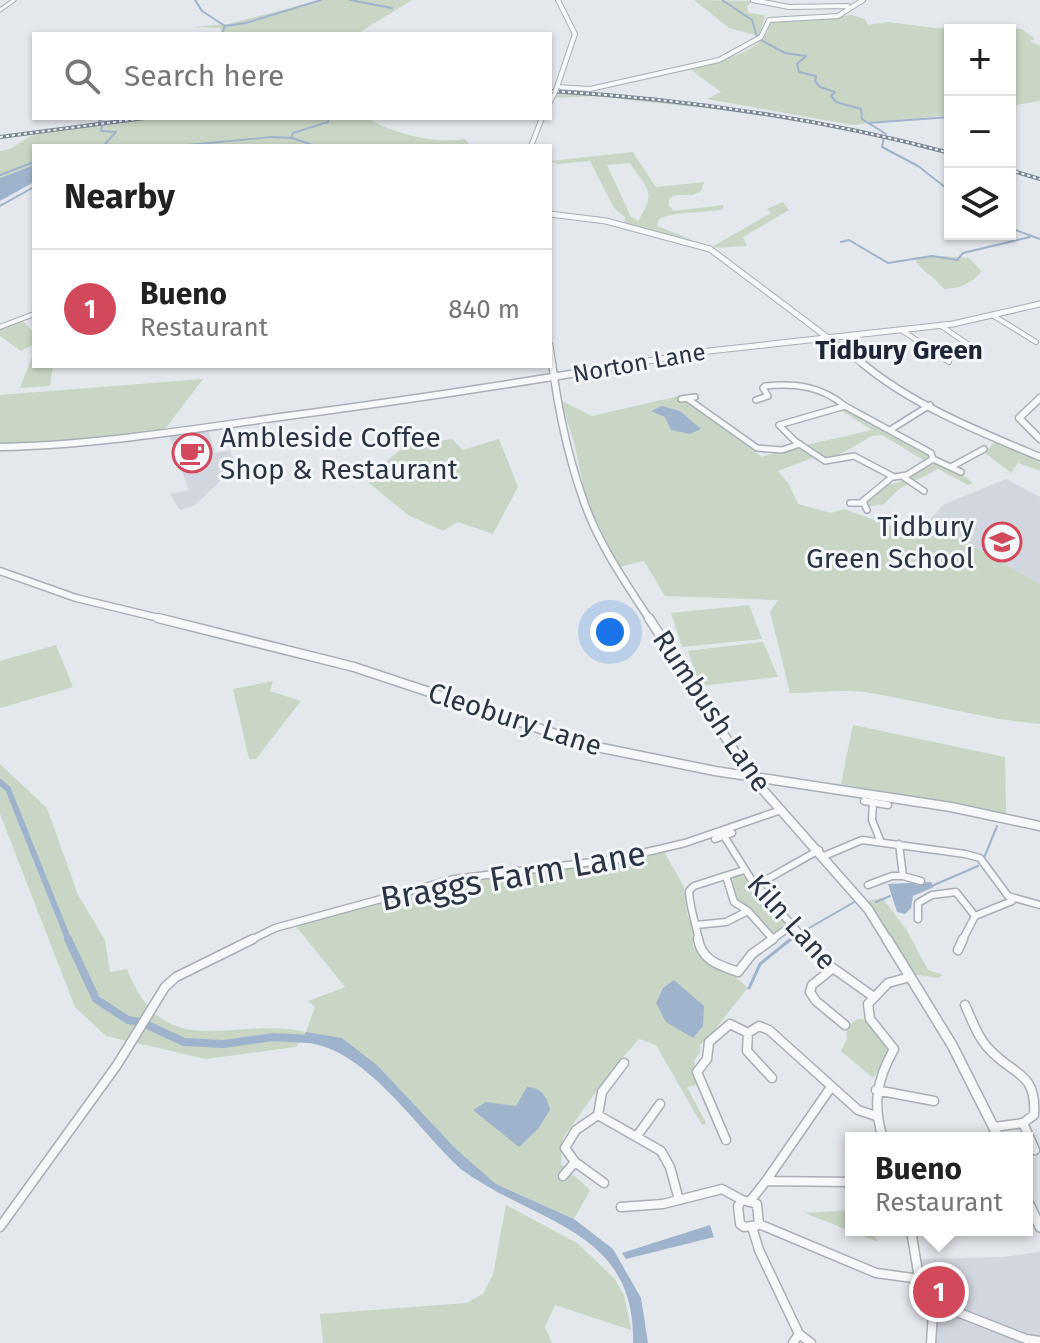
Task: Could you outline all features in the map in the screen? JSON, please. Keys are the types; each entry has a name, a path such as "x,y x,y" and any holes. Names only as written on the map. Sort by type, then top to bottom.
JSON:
{"street":[{"path":"0,10 14,0"},
{"path":"552,98 575,34 558,0"},
{"path":"753,0 772,5 844,12"},
{"path":"824,9 848,6 863,0"},
{"path":"556,90 590,89 730,56 759,38 769,20 838,16 848,6"},
{"path":"532,144 541,120"},
{"path":"552,214 606,221 710,249 883,381 985,434 1040,457"},
{"name":"Norton Lane","path":"0,447 98,443 555,378 723,349 903,331 994,316 1040,304"},
{"path":"0,327 32,315"},
{"path":"994,316 1036,342"},
{"path":"940,325 969,345 974,355 982,353"},
{"path":"903,331 949,362"},
{"name":"Rumbush Lane","path":"552,358 557,401 582,498 616,568 749,774 868,909 952,1045 996,1132"},
{"path":"756,400 769,395 763,388 765,386 798,383 827,392 845,406 931,453 933,459 961,472"},
{"path":"688,398 762,449 782,450 800,444"},
{"path":"1040,398 1019,418 1040,439"},
{"path":"890,430 930,405"},
{"path":"845,406 781,422 800,444 825,461 854,456 892,477 902,476 933,459"},
{"path":"718,421 727,417"},
{"path":"951,467 984,453"},
{"path":"902,476 925,491"},
{"path":"850,503 865,506 892,477"},
{"name":"Cleobury Lane","path":"0,571 76,598 354,667 592,746 715,771 951,807 1040,826"},
{"path":"864,801 888,805"},
{"path":"873,802 872,820 880,840"},
{"name":"Braggs Farm Lane","path":"0,1227 140,1030 165,987 176,977 275,928 454,879 617,859 685,843 781,810"},
{"name":"Kiln Lane","path":"715,839 728,835 744,870 792,925 832,969 871,995"},
{"path":"757,885 821,853 858,839 880,840 918,849 945,849 982,861 1005,897 1040,905"},
{"path":"899,844 903,876"},
{"path":"744,870 694,886 689,891 690,917 696,925 700,950 710,961 733,972 741,970 752,954 792,925"},
{"path":"726,876 734,902 748,911 772,938"},
{"path":"868,885 877,880 903,876 921,881"},
{"path":"877,880 880,889"},
{"path":"918,919 918,903 926,897 950,891 956,892 975,916"},
{"path":"958,950 975,916 1012,901"},
{"path":"696,925 726,922 748,911"},
{"path":"832,969 809,982 810,992 812,998 845,1025"},
{"path":"881,1132 876,1116 876,1090 880,1072 895,1046 871,1023 868,1008 871,995 894,980 910,977"},
{"path":"963,1007 992,1053 1024,1070 1035,1086 1038,1106 1034,1115 1023,1123 994,1127"},
{"path":"726,1140 697,1072 707,1059 709,1042 730,1024 748,1033"},
{"path":"748,1033 759,1026 769,1030 858,1110 876,1116"},
{"path":"748,1033 747,1051 772,1078"},
{"path":"604,1183 575,1162 565,1148 567,1141 598,1115 602,1092 624,1063"},
{"path":"831,1087 766,1181 738,1206 740,1224 755,1226 876,1273 920,1279"},
{"path":"876,1090 895,1091 917,1102 934,1101"},
{"path":"637,1136 660,1104"},
{"path":"598,1115 661,1151 670,1167 679,1200"},
{"path":"1023,1123 1027,1132"},
{"path":"1033,1146 1035,1150"},
{"path":"563,1176 575,1162"},
{"path":"766,1181 845,1182"},
{"path":"621,1207 663,1204 722,1189 757,1204 755,1226 759,1250 796,1339 811,1343"},
{"path":"912,1236 920,1279 933,1313 931,1343"},
{"path":"929,1301 1026,1339 1040,1341"}],"shaded area":[{"path":"208,430 215,453 230,450 236,466 194,506 180,510 170,494 189,490 169,435"},
{"name":"Tidbury Green School","path":"1006,479 1040,497 1040,584 928,521 943,505"},
{"path":"1040,1252 1040,1343 935,1343 935,1309 922,1272 921,1259 1004,1257"}],"green space":[{"path":"321,0 412,0 360,32 221,32 220,28 191,27 228,24"},
{"path":"694,0 753,1 747,6 748,13 765,15 759,36 729,28"},
{"path":"852,15 865,19 868,25 888,22 944,28 944,116 852,125 707,99 721,92 690,69 744,52 762,40 772,21"},
{"path":"1016,29 1022,29 1035,39 1030,41 1040,46 1040,101 1016,105"},
{"path":"558,92 713,106 779,116 593,96 554,98"},
{"path":"141,120 370,120 414,136 440,140 465,139 469,144 32,144 32,166 0,178 0,151 10,149 32,135"},
{"path":"633,152 656,187 704,182 701,191 693,195 674,195 669,199 669,206 674,211 723,205 723,209 674,214 659,219 657,226 693,240 624,224 625,217 614,208 590,161 558,164 552,161","holes":["630,163 649,196 638,221 631,217 607,165"]},
{"path":"783,202 789,210 743,237 747,246 710,248 771,213 767,209"},
{"path":"914,257 969,258 981,271 965,284 944,289"},
{"path":"22,320 32,331 32,345 21,351 0,336 0,328"},
{"path":"32,357 32,368 53,368 50,386 20,388"},
{"path":"203,379 162,433 75,444 0,444 0,395"},
{"path":"679,396 762,457 798,446 815,457 778,471 789,484 798,504 831,513 844,509 916,535 928,521 1040,584 1040,724 864,692 790,693 770,612 778,600 665,596 644,561 619,567 586,499 574,442 560,400 592,416"},
{"path":"849,409 929,458 925,461 882,435 872,436 832,459 806,445 872,430 842,411"},
{"path":"452,439 463,450 499,439 518,487 493,534 458,522 443,531 408,515 369,483 396,453 423,443"},
{"path":"996,440 1040,463 1040,471 1018,463 1011,473 985,453"},
{"path":"937,462 973,483 968,485 938,469 899,489 884,504 867,507 864,503 875,497 881,487 903,481"},
{"path":"749,605 762,639 682,647 671,613"},
{"path":"763,642 778,677 700,686 688,651"},
{"path":"56,645 73,687 0,708 0,661"},
{"path":"273,681 270,691 301,701 256,759 249,759 233,689"},
{"path":"853,725 1005,757 1006,814 841,784"},
{"path":"0,764 47,808 78,895 105,940 110,972 127,969 142,999 160,1018 180,1028 202,1031 278,1028 306,1032 296,1047 206,1059 106,1036 75,1007 0,814"},
{"path":"663,850 684,887 687,914 693,928 693,946 748,988 700,1045 700,1052 694,1061 698,1085 687,1087 706,1123 702,1125 656,1045 639,1039 611,1071 563,1138 561,1164 590,1190 574,1219 496,1184 456,1149 378,1066 306,1032 315,1007 308,1001 345,987 295,925 458,882 636,860"},
{"path":"741,874 783,920 784,924 775,932 769,931 751,908 739,904 731,881"},
{"path":"882,898 906,929 928,970 943,975 938,978 913,974 868,901"},
{"path":"857,1019 863,1019 891,1051 873,1078 841,1051 847,1039 846,1028"},
{"path":"506,1205 577,1243 614,1278 624,1295 631,1330 555,1305 545,1327 552,1343 323,1343 320,1314 466,1303 483,1294 493,1275"},
{"path":"845,1210 845,1229 805,1213"}],"water":[{"path":"32,166 32,183 0,201 0,178"},
{"path":"662,406 680,411 701,429 690,434 671,430 665,417 651,411"},
{"path":"931,882 934,887 913,896 911,908 905,914 897,912 888,884"},
{"path":"674,980 704,1006 703,1026 693,1038 666,1022 656,1003 663,988"},
{"path":"306,1032 342,1038 378,1066 456,1149 496,1184 574,1219 613,1249 641,1298 648,1343 633,1343 630,1305 618,1275 600,1252 576,1234 462,1170 367,1072 323,1046 299,1042"},
{"path":"527,1087 543,1094 550,1110 538,1129 519,1147 473,1110 486,1102 516,1106"},
{"path":"710,1225 714,1237 626,1259 622,1253"}],"waterway":[{"path":"195,0 202,11 225,26"},
{"path":"225,26 246,23 321,0"},
{"path":"350,0 392,8"},
{"path":"722,0 752,20 757,37"},
{"path":"223,32 225,26"},
{"path":"761,40 785,53 806,56 797,64 799,72 816,76 815,81 820,87 835,92 831,96 836,102 861,109 862,119 868,123"},
{"path":"868,123 944,117"},
{"path":"291,138 293,133 328,120"},
{"path":"868,123 886,134"},
{"path":"102,127 101,131 116,132 105,144"},
{"path":"884,137 882,147 918,166 944,186"},
{"path":"198,144 291,138"},
{"path":"291,138 310,144"},
{"path":"0,175 32,163"},
{"path":"0,206 32,188"},
{"path":"1016,230 1040,239"},
{"path":"841,242 849,240 888,263 932,256 957,260 963,253 1030,237"},
{"path":"0,782 8,789 69,941"},
{"path":"984,858 997,826"},
{"path":"934,885 978,866"},
{"path":"876,902 890,896"},
{"path":"804,931 856,901"},
{"path":"789,941 795,936"},
{"path":"68,939 96,999 128,1020 141,1022 184,1042 224,1044 273,1037 308,1039"},
{"path":"749,988 760,964 791,939"}],"railway":[{"path":"552,91 651,99 752,112 944,152"},
{"path":"0,137 130,120"},
{"path":"1016,172 1040,179"}],"place":[{"name":"Ambleside Coffee Shop & Restaurant","path":"192,453"},
{"name":"Tidbury Green School","path":"1002,542"},
{"name":"Bueno","path":"939,1292"}],"district":[{"name":"Tidbury Green","path":"899,350"}]}
